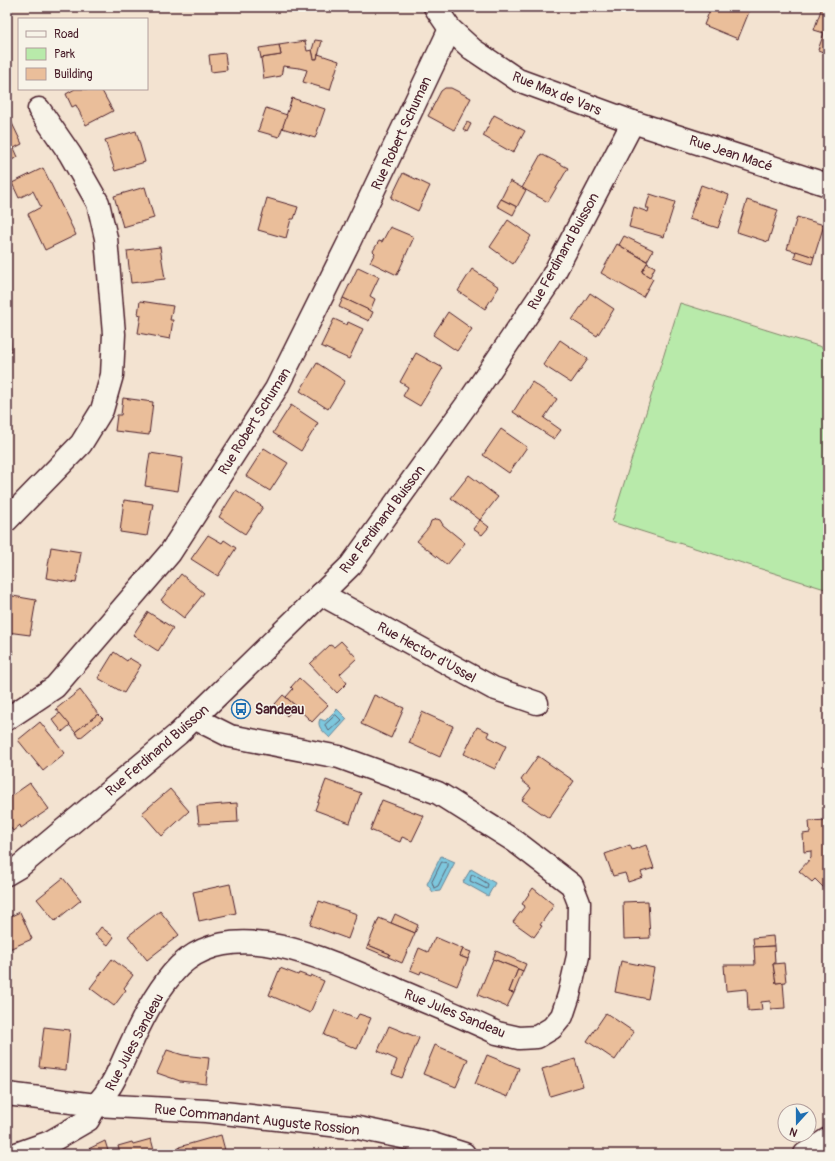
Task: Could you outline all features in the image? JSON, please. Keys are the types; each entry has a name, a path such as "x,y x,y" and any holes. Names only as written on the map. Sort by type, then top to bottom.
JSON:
{"street":[{"name":"Rue Max de Vars","path":"435,7 450,29 472,49 518,80 633,122"},
{"name":"Rue Robert Schuman","path":"7,719 55,687 170,553 276,389 350,240 450,29"},
{"path":"7,520 81,444 102,410 112,375 114,334 107,246 98,203 70,154 39,109"},
{"name":"Rue Jean Macé","path":"633,122 828,185"},
{"name":"Rue Ferdinand Buisson","path":"7,874 19,867 178,734 351,565 472,398 546,287 633,122"},
{"name":"Rue Hector d'Ussel","path":"321,594 493,688 537,703"},
{"name":"Rue Jules Sandeau","path":"96,1105 109,1091 152,1001 173,974 184,961 206,949 227,942 282,946 315,955 497,1033 519,1038 537,1037 552,1028 562,1016 569,994 578,956 579,903 572,885 539,858 438,793 339,757 230,736 194,718"},
{"path":"7,1094 96,1105 88,1120 50,1142 16,1154"},
{"name":"Rue Commandant Auguste Rossion","path":"96,1105 206,1111 358,1128 426,1142 464,1154"},
{"path":"805,1154 828,1139"}],"green space":[{"path":"680,303 828,349 828,590 612,522"}],"water":[{"path":"337,709 347,719 330,738 321,729 319,722 320,719 325,721"},
{"path":"441,856 455,862 440,891 433,892 427,884"},
{"path":"471,869 495,883 488,896 463,882"}],"building":[{"path":"711,7 751,7 738,39 704,25"},
{"path":"822,7 828,7 828,54 818,50 824,33 814,30"},
{"path":"315,40 322,41 317,59 314,59 312,50"},
{"path":"305,41 307,51 312,50 314,59 317,59 318,54 339,61 330,90 303,82 307,70 299,68 283,66 281,76 264,79 261,58 281,55 279,45"},
{"path":"279,45 281,55 261,58 259,48"},
{"path":"225,53 227,70 211,72 209,55"},
{"path":"445,88 451,88 471,98 454,130 428,116 441,91"},
{"path":"73,90 102,90 113,111 86,125 76,105 72,107 66,94"},
{"path":"292,98 325,109 315,138 282,128"},
{"path":"266,108 287,115 279,137 258,131"},
{"path":"494,115 525,131 513,153 483,136"},
{"path":"10,119 22,144 14,148 18,157 7,162 7,120"},
{"path":"467,122 471,124 467,132 463,129"},
{"path":"136,131 145,162 115,171 105,140"},
{"path":"541,154 568,168 548,202 522,188"},
{"path":"43,168 76,235 45,250 28,214 41,207 33,191 19,198 12,183"},
{"path":"403,173 430,186 418,211 391,198"},
{"path":"510,181 526,190 517,207 501,199"},
{"path":"701,185 729,195 718,228 689,219"},
{"path":"145,187 154,218 123,227 114,196"},
{"path":"650,194 675,202 664,237 629,227 634,207 648,212 649,208 646,208"},
{"path":"267,198 298,207 294,219 291,219 286,238 258,230"},
{"path":"501,199 517,207 513,215 497,206"},
{"path":"747,200 778,210 768,242 737,232"},
{"path":"797,217 824,225 814,257 787,249"},
{"path":"508,220 531,236 513,264 490,247"},
{"path":"390,227 414,237 397,275 370,262 375,253 373,251 379,241 382,242"},
{"path":"624,236 653,250 647,261 619,245"},
{"path":"617,244 648,262 642,272 653,279 643,297 601,273"},
{"path":"160,247 165,279 131,283 127,251"},
{"path":"796,251 814,257 812,264 794,258"},
{"path":"647,263 655,267 650,277 642,272"},
{"path":"358,267 379,277 370,296 375,299 370,311 343,298"},
{"path":"472,269 499,287 485,309 458,291"},
{"path":"590,293 614,309 597,336 572,320"},
{"path":"343,298 373,312 369,321 339,307"},
{"path":"140,301 173,306 170,320 173,320 170,339 138,333 141,315 138,314"},
{"path":"7,308 9,308 11,351 7,351"},
{"path":"448,312 472,329 457,351 433,335"},
{"path":"334,319 347,325 348,322 363,329 349,359 321,346"},
{"path":"560,340 588,359 571,383 543,365"},
{"path":"416,353 443,368 420,406 403,396 408,387 400,382"},
{"path":"317,363 345,381 328,409 300,391"},
{"path":"532,382 557,399 544,418 561,430 554,439 513,412"},
{"path":"123,398 153,402 149,435 115,431 117,415 121,415"},
{"path":"291,405 318,423 301,451 273,433"},
{"path":"501,429 527,447 509,473 483,455"},
{"path":"264,448 288,463 270,491 246,476"},
{"path":"150,453 183,458 178,491 145,486"},
{"path":"469,475 498,497 480,520 451,498"},
{"path":"236,490 263,507 245,534 219,517"},
{"path":"124,500 153,504 147,536 120,532"},
{"path":"437,519 465,543 447,565 417,541 429,527 431,521"},
{"path":"480,520 489,527 482,535 473,529"},
{"path":"208,535 222,543 224,540 236,548 218,576 191,559"},
{"path":"51,547 81,552 76,583 46,578"},
{"path":"181,574 204,593 184,618 161,600"},
{"path":"7,595 36,600 30,635 7,632"},
{"path":"148,612 173,628 158,651 133,635"},
{"path":"341,641 357,658 340,674 347,683 337,693 310,664 330,645 334,647"},
{"path":"7,650 13,651 10,673 7,672"},
{"path":"114,652 127,661 129,658 141,665 124,693 98,678"},
{"path":"299,678 328,705 312,722 286,697 293,689 291,687"},
{"path":"80,690 98,714 75,732 56,709"},
{"path":"283,695 296,706 287,716 275,704"},
{"path":"374,695 404,708 391,738 361,724"},
{"path":"422,712 453,726 440,757 409,743"},
{"path":"60,713 70,725 62,732 52,719"},
{"path":"98,714 103,719 80,738 75,732"},
{"path":"40,722 65,753 43,771 18,740"},
{"path":"477,727 489,732 487,736 506,746 495,769 464,754"},
{"path":"538,756 574,781 549,818 522,800 531,788 521,780"},
{"path":"326,780 361,793 350,823 315,810"},
{"path":"30,783 49,809 21,828 20,825 13,831 7,823 7,811 9,810 7,807 7,799"},
{"path":"170,789 189,811 162,836 142,813"},
{"path":"382,800 424,816 412,841 402,837 400,842 370,830"},
{"path":"237,803 238,822 199,824 197,806"},
{"path":"828,820 828,892 815,879 812,882 799,871 811,858 811,851 804,852 803,834 810,833 809,821"},
{"path":"630,845 632,850 646,845 654,868 641,872 643,877 628,882 625,873 613,876 605,854"},
{"path":"63,878 81,900 55,921 37,899"},
{"path":"230,884 236,913 199,921 193,892"},
{"path":"533,888 554,905 540,925 542,926 534,937 513,922 525,906 522,904"},
{"path":"319,901 357,914 348,939 310,925"},
{"path":"648,901 650,938 624,939 623,902"},
{"path":"160,911 179,935 147,960 128,936"},
{"path":"20,912 32,939 7,950 7,918"},
{"path":"395,914 418,925 415,933 391,923"},
{"path":"379,918 415,933 402,963 388,957 390,954 368,945"},
{"path":"101,927 114,937 108,945 95,935"},
{"path":"773,936 774,946 754,947 753,938"},
{"path":"435,937 463,949 460,956 468,959 457,986 421,971 420,974 410,970 419,948 428,952"},
{"path":"368,945 390,954 388,957 367,948"},
{"path":"774,946 775,964 773,964 776,983 783,982 785,1008 771,1009 770,1001 761,1002 762,1010 748,1011 747,989 726,991 724,965 755,965 754,947"},
{"path":"463,949 471,952 468,959 460,956"},
{"path":"496,951 526,964 523,971 493,959"},
{"path":"112,959 133,975 124,988 126,990 114,1006 90,988"},
{"path":"493,959 518,969 509,992 514,993 507,1007 478,995"},
{"path":"621,961 654,968 648,999 615,992"},
{"path":"784,963 786,982 776,983 773,964"},
{"path":"280,968 298,975 299,973 310,977 311,975 324,981 310,1013 269,995"},
{"path":"518,969 523,971 514,993 509,992"},
{"path":"335,1010 356,1019 359,1014 371,1018 357,1049 324,1035"},
{"path":"606,1013 634,1032 615,1060 587,1041"},
{"path":"389,1026 419,1038 402,1078 392,1074 397,1060 378,1051"},
{"path":"44,1027 70,1030 66,1070 39,1067"},
{"path":"435,1045 468,1059 456,1087 423,1074"},
{"path":"167,1050 183,1055 209,1058 206,1084 180,1081 157,1073"},
{"path":"487,1055 519,1068 508,1097 475,1084"},
{"path":"575,1059 583,1086 550,1096 542,1069"},
{"path":"221,1135 226,1154 181,1154 179,1147"},
{"path":"151,1139 155,1154 120,1154 118,1146"},
{"path":"105,1141 109,1154 78,1154"}],"place":[{"name":"Sandeau","path":"241,709"}]}
